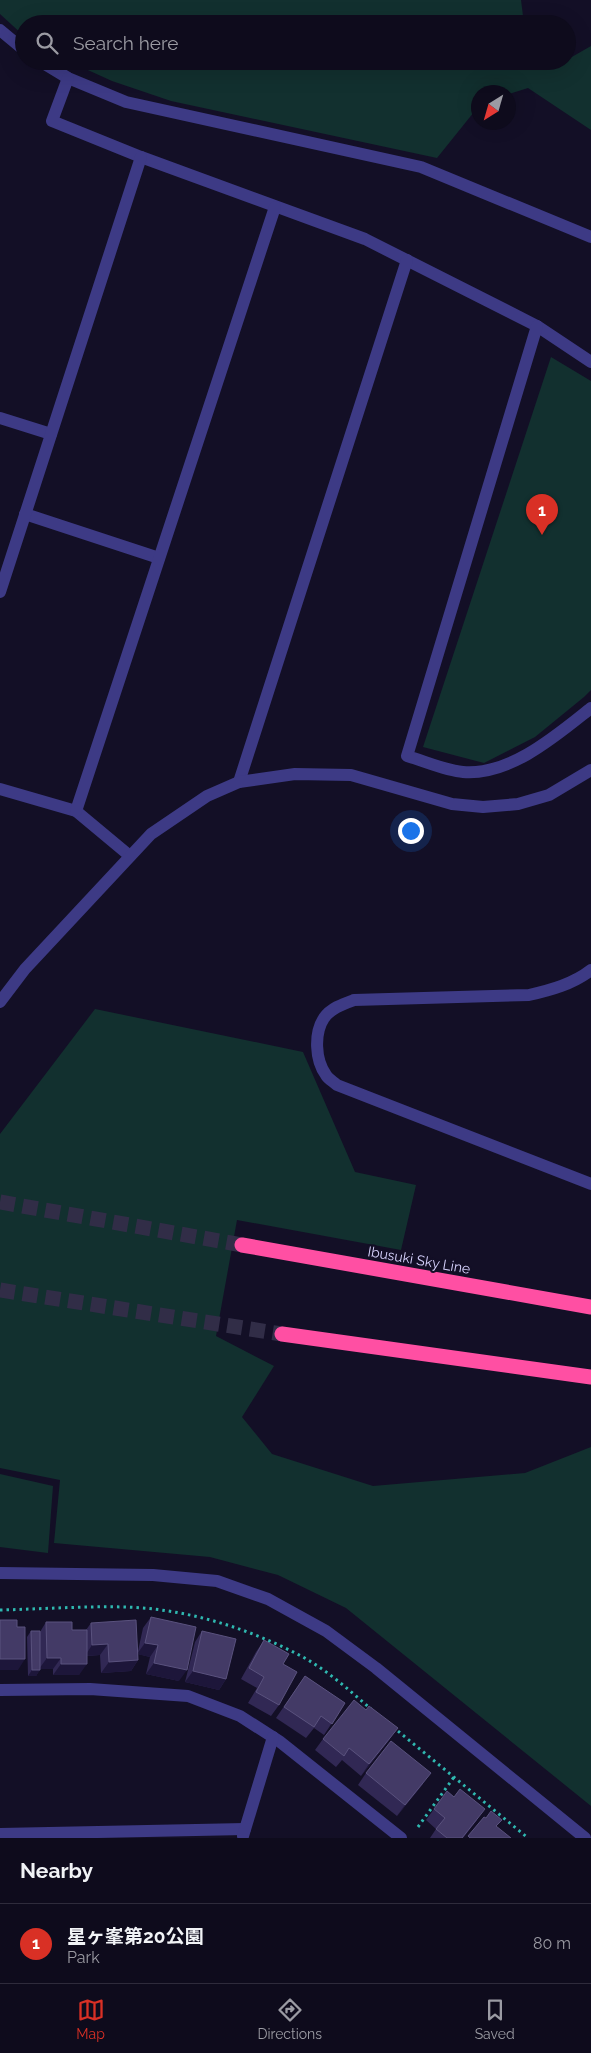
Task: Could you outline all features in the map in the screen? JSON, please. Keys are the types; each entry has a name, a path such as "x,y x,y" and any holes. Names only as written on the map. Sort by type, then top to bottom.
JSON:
{"highway":[{"name":"Ibusuki Sky Line","path":"242,1245 591,1307"},
{"path":"282,1334 591,1377"}],"street":[{"path":"0,30 15,42"},
{"path":"55,70 68,78 126,102 421,167 591,237"},
{"path":"68,78 52,121 141,157 365,239 536,326 591,362"},
{"path":"0,592 141,157"},
{"path":"76,811 275,207"},
{"path":"239,782 407,260"},
{"path":"536,326 407,756 462,772 493,770 547,744 591,708"},
{"path":"0,418 51,434"},
{"path":"25,514 159,558"},
{"path":"0,1002 25,969 151,834 207,796 239,782 295,774 351,775 452,804 483,807 518,804 549,795 591,770"},
{"path":"0,789 76,811 130,856"},
{"path":"591,970 581,978 552,990 528,994 354,1000 336,1006 324,1018 318,1036 318,1054 325,1074 337,1086 591,1184"},
{"path":"0,1573 162,1576 217,1582 268,1598 326,1631 376,1668 585,1838"},
{"path":"0,1690 90,1688 188,1696 240,1716 273,1737 396,1836"},
{"path":"0,1834 244,1834 273,1737"}],"path":[{"path":"0,1610 127,1607 191,1615 246,1631 302,1656 331,1676 377,1714"},
{"path":"392,1726 528,1838"},
{"path":"416,1830 454,1777"}],"green space":[{"path":"0,0 521,0 523,15 15,15 15,28 0,14"},
{"path":"591,46 591,130 528,88 516,92 516,85 471,85 471,116 437,158 171,101 112,81 88,70 576,70 576,55"},
{"path":"551,357 591,381 591,690 535,737 484,763 423,747"},
{"path":"95,1009 303,1052 355,1172 416,1185 401,1250 237,1220 216,1336 274,1366 242,1417 272,1454 373,1486 525,1473 591,1447 591,1806 346,1608 278,1575 210,1557 54,1543 60,1480 0,1468 0,1134"},
{"path":"0,1474 53,1486 48,1553 0,1547"}],"building":[{"path":"151,1617 196,1627 187,1670 154,1663 158,1645 145,1643"},
{"path":"0,1620 17,1620 17,1627 25,1627 25,1659 0,1659"},
{"path":"136,1620 138,1660 109,1662 108,1644 92,1645 91,1623"},
{"path":"46,1622 72,1622 72,1630 87,1630 87,1664 61,1664 61,1658 47,1658"},
{"path":"31,1631 40,1631 40,1670 32,1670"},
{"path":"202,1631 236,1639 226,1679 193,1671"},
{"path":"264,1640 289,1654 283,1664 297,1672 279,1705 256,1692 264,1677 249,1668"},
{"path":"305,1676 345,1703 332,1724 321,1716 314,1727 284,1707"},
{"path":"354,1700 366,1710 369,1706 398,1728 369,1764 349,1748 344,1756 323,1739"},
{"path":"391,1741 431,1773 405,1805 366,1773"},
{"path":"460,1789 485,1809 462,1838 447,1838 436,1829 445,1818 434,1809 447,1791 454,1797"},
{"path":"491,1811 502,1820 496,1826 511,1838 470,1838 468,1836"}],"tunnel":[{"path":"0,1202 242,1245"},
{"path":"0,1290 282,1334"}],"place":[{"name":"星ヶ峯第20公園","path":"542,535"}]}
